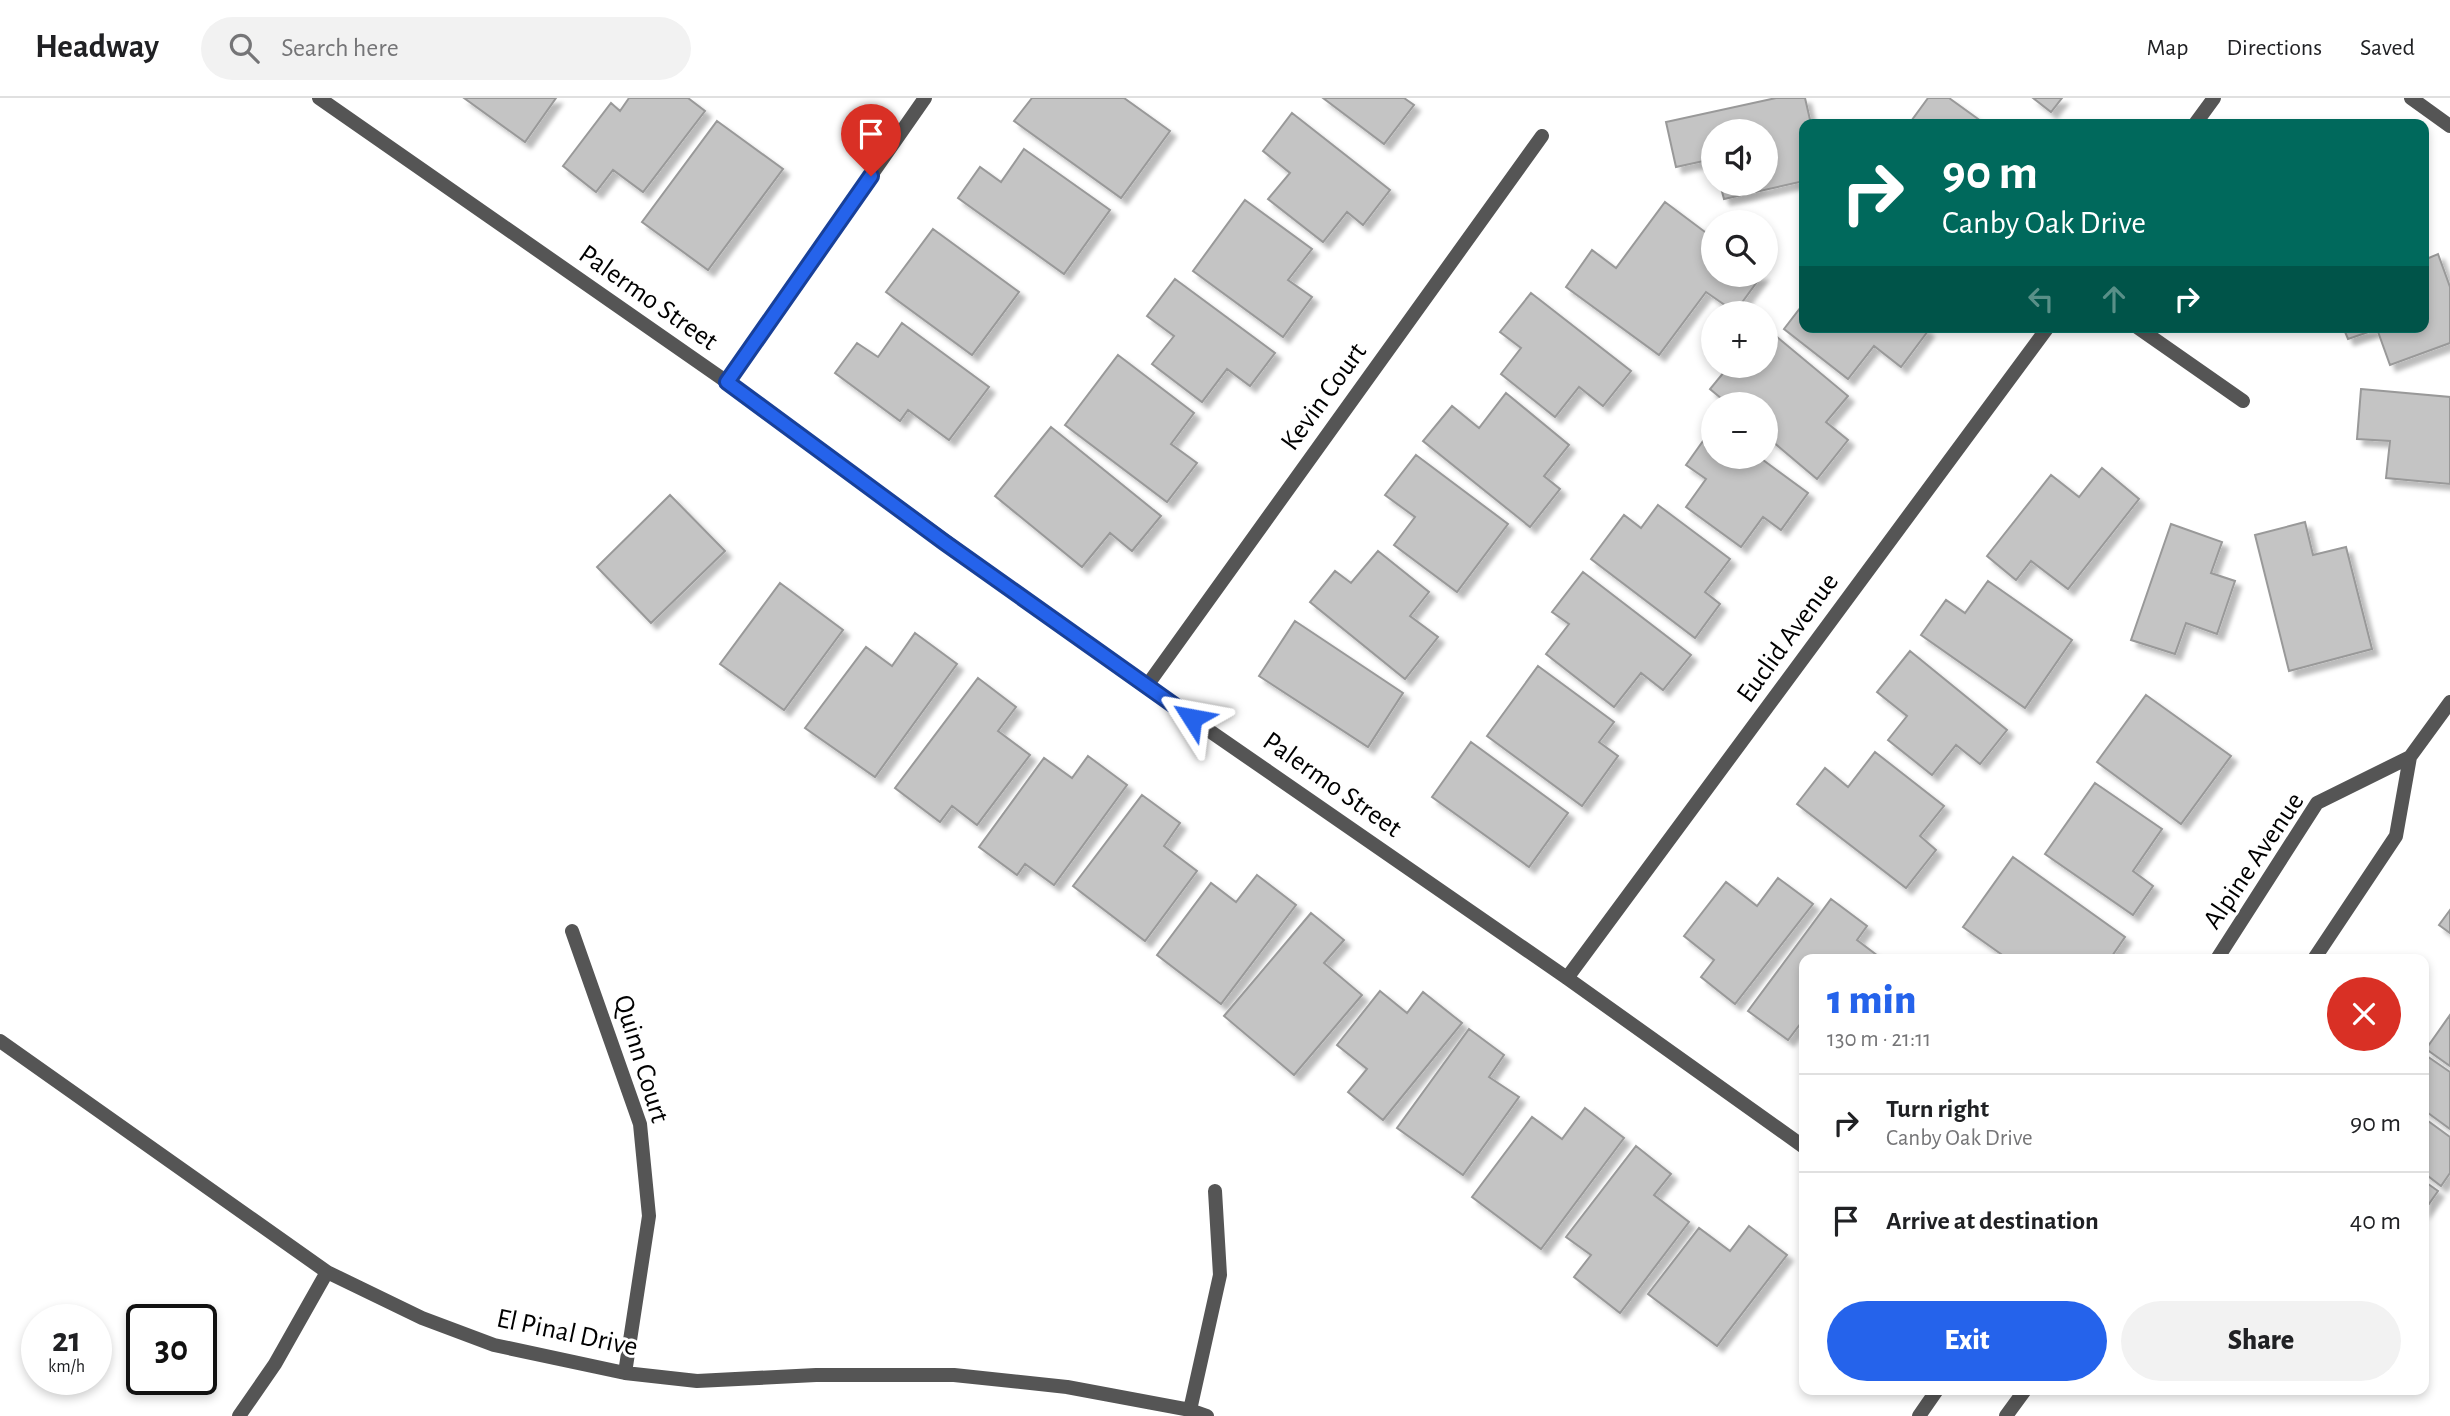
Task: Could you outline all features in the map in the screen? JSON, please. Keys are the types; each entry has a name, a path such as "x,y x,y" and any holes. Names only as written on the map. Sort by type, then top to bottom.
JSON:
{"street":[{"name":"Palermo Street","path":"319,98 727,382 1146,687 1567,978 1799,1143"},
{"path":"727,382 925,98"},
{"path":"2199,119 2214,98"},
{"path":"2411,98 2450,126"},
{"name":"Kevin Court","path":"1146,687 1542,136"},
{"name":"Euclid Avenue","path":"1567,978 2044,333"},
{"path":"2146,333 2243,401"},
{"name":"Alpine Avenue","path":"2317,954 2396,836 2410,757 2450,702"},
{"name":"Alpine Avenue","path":"2220,954 2317,803 2410,757"},
{"name":"Quinn Court","path":"572,931 640,1124 649,1216 625,1373"},
{"name":"El Pinal Drive","path":"0,1041 327,1272 422,1318 494,1345 625,1373 697,1381 816,1375 954,1375 1067,1387 1190,1410 1207,1416"},
{"path":"1190,1410 1220,1275 1215,1191"},
{"path":"239,1416 275,1364 327,1272"},
{"path":"1919,1416 1934,1395"},
{"path":"2006,1416 2021,1395"}],"building":[{"path":"464,98 556,98 525,142"},
{"path":"629,98 688,98 705,111 643,192 613,170 596,192 563,166 611,103 620,111"},
{"path":"1032,98 1124,98 1170,131 1121,198 1014,121"},
{"path":"1323,98 1404,98 1414,105 1384,144"},
{"path":"1776,98 1805,98 1810,119 1799,119 1799,182 1778,187 1778,119 1701,119 1701,162 1676,167 1666,122"},
{"path":"1928,98 1949,98 1978,119 1913,119"},
{"path":"2033,98 2062,98 2051,112"},
{"path":"1292,113 1390,190 1363,225 1347,212 1323,242 1268,199 1290,173 1263,151"},
{"path":"717,121 783,169 708,270 642,222"},
{"path":"1024,149 1110,210 1064,274 958,198 980,167 1001,182"},
{"path":"1245,200 1312,249 1288,280 1312,297 1283,337 1193,271"},
{"path":"1665,202 1701,229 1701,287 1753,287 1743,301 1719,301 1706,292 1659,355 1566,287 1592,250 1616,268"},
{"path":"933,229 1019,292 972,355 886,292"},
{"path":"2438,254 2450,287 2450,343 2390,365 2378,333 2429,333 2429,258"},
{"path":"1175,279 1275,353 1250,386 1227,369 1202,402 1152,364 1174,336 1147,316"},
{"path":"1531,293 1631,371 1603,406 1579,387 1555,417 1501,374 1521,348 1500,332"},
{"path":"1799,310 1799,333 1926,333 1901,367 1874,346 1848,379 1784,329"},
{"path":"902,323 989,387 949,440 908,410 900,421 835,373 857,343 878,357"},
{"path":"2346,333 2365,333 2348,339"},
{"path":"1778,338 1848,396 1826,422 1848,440 1817,479 1778,446 1778,392 1714,392 1710,389 1719,378 1778,378"},
{"path":"1118,355 1194,413 1171,444 1197,463 1167,502 1065,425"},
{"path":"2361,389 2450,397 2450,484 2386,478 2390,441 2357,439"},
{"path":"1506,393 1569,445 1544,476 1560,489 1530,527 1423,441 1452,406 1479,428"},
{"path":"1051,427 1161,516 1132,551 1110,533 1082,567 995,496"},
{"path":"1701,444 1701,469 1775,469 1808,493 1781,530 1763,517 1741,547 1686,507 1706,479 1686,465"},
{"path":"1416,455 1508,524 1457,592 1394,545 1415,517 1385,495"},
{"path":"2102,468 2139,499 2068,589 2031,561 2016,580 1987,556 2051,475 2079,497"},
{"path":"670,495 725,551 651,623 597,567"},
{"path":"1658,505 1730,559 1705,592 1720,604 1695,638 1591,559 1624,515 1641,528"},
{"path":"2305,522 2313,555 2346,547 2372,649 2289,671 2255,535"},
{"path":"2171,524 2222,542 2211,573 2235,581 2217,634 2186,623 2175,654 2131,640"},
{"path":"1378,551 1429,592 1410,616 1438,637 1405,679 1310,602 1335,571 1351,583"},
{"path":"1583,572 1691,655 1663,690 1641,673 1614,707 1546,654 1569,624 1552,612"},
{"path":"1988,581 2072,640 2025,708 1921,635 1946,600 1965,613"},
{"path":"780,583 843,630 784,710 720,664"},
{"path":"1295,621 1403,693 1368,747 1259,676"},
{"path":"915,633 957,664 875,777 805,728 866,647 892,666"},
{"path":"1910,651 2007,730 1980,764 1956,745 1932,775 1888,740 1907,716 1877,692"},
{"path":"1538,666 1614,722 1599,742 1618,756 1582,806 1487,736"},
{"path":"978,678 1016,707 998,731 1030,755 977,825 952,806 940,822 895,788"},
{"path":"2146,695 2231,756 2181,824 2097,762"},
{"path":"1471,742 1568,813 1529,867 1432,797"},
{"path":"1875,752 1944,806 1920,836 1936,850 1906,888 1797,804 1825,768 1848,787"},
{"path":"1088,756 1127,785 1054,885 1025,864 1017,875 979,847 1044,758 1072,778"},
{"path":"2095,783 2162,829 2133,871 2153,886 2133,915 2045,854"},
{"path":"1142,795 1180,823 1164,846 1197,871 1145,941 1073,886"},
{"path":"2013,857 2125,937 2113,954 2001,954 1963,927"},
{"path":"1257,875 1296,905 1221,1004 1157,955 1211,883 1236,902"},
{"path":"1778,878 1813,904 1735,1004 1701,977 1714,960 1684,936 1726,882 1757,906"},
{"path":"1831,899 1867,926 1857,940 1875,954 1799,954 1799,1026 1788,1040 1748,1011"},
{"path":"2450,910 2450,933 2439,925"},
{"path":"1311,913 1344,940 1324,963 1362,995 1294,1075 1224,1016"},
{"path":"1380,991 1407,1013 1423,992 1462,1023 1383,1120 1348,1092 1367,1069 1337,1045"},
{"path":"2450,1015 2450,1066 2429,1051 2429,1045"},
{"path":"1469,1029 1504,1055 1489,1077 1519,1097 1463,1175 1397,1128"},
{"path":"2429,1057 2450,1072 2450,1129 2429,1114"},
{"path":"1585,1108 1624,1138 1541,1249 1472,1197 1532,1117 1562,1139"},
{"path":"2429,1122 2450,1137 2450,1173 2441,1186 2429,1177"},
{"path":"1636,1146 1671,1174 1654,1195 1689,1222 1620,1313 1574,1277 1591,1255 1566,1237"},
{"path":"2429,1185 2438,1191 2429,1204"},
{"path":"1749,1226 1787,1255 1717,1346 1648,1294 1699,1228 1730,1251"}],"route":[{"path":"871,176 727,382 944,542 1192,718"}]}
